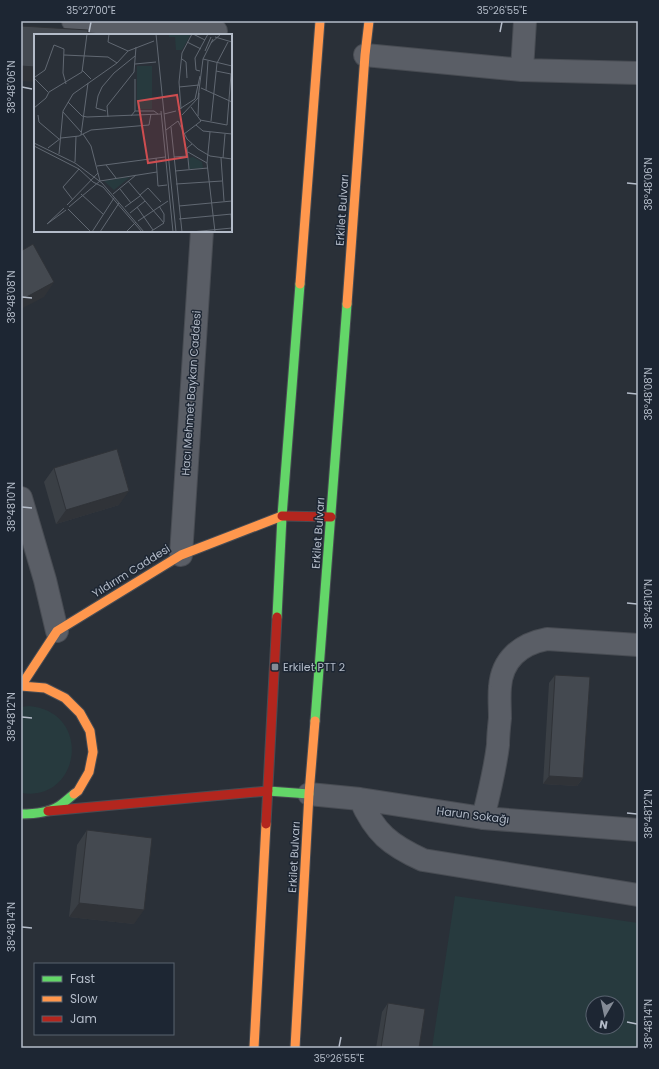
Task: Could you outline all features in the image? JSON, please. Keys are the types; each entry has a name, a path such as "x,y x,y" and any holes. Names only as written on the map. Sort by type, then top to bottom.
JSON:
{"main road":[{"path":"254,1048 282,516 320,21"},
{"name":"Erkilet Bulvarı","path":"295,1048 309,794 365,55 369,21"},
{"path":"282,516 331,517"},
{"name":"Yıldırım Caddesi","path":"21,686 57,631 180,555 282,516"},
{"path":"21,686 47,689 69,701 81,713 89,728 91,737 92,762 86,778 70,799 60,806 48,811"},
{"path":"21,814 268,792 309,794"}],"street":[{"path":"73,21 216,29"},
{"path":"522,70 525,21"},
{"path":"365,55 522,70 638,73"},
{"name":"Hacı Mehmet Baykan Caddesi","path":"180,555 202,232"},
{"path":"21,498 45,580 57,631"},
{"path":"483,818 493,776 497,747 500,717 501,678 510,659 526,645 547,639 638,645"},
{"name":"Harun Sokağı","path":"309,794 360,799 483,818 638,830"},
{"path":"360,799 366,813 388,840 405,852 423,860 638,895"}],"green space":[{"path":"29,706 50,712 63,724 71,739 72,756 67,771 56,784 41,792 21,793 21,707"},
{"path":"455,896 638,923 638,1048 432,1048"}],"building":[{"path":"21,26 88,30 88,33 104,34 34,34 34,67 21,66"},
{"path":"33,244 54,282 21,300 21,251"},
{"path":"117,449 129,491 66,510 54,468"},
{"path":"555,675 590,677 583,778 549,776"},
{"path":"87,830 152,838 144,910 79,903"},
{"path":"388,1003 425,1009 419,1048 381,1048"}],"traffic: fast":[{"path":"277,617 282,516 300,284"},
{"path":"315,721 347,304"},
{"path":"268,791 309,794"},
{"path":"21,814 45,812 61,805 74,794"}],"traffic: slow":[{"path":"300,284 320,21"},
{"path":"347,304 365,55 369,21"},
{"path":"21,686 57,631 181,555 282,516"},
{"path":"21,686 45,688 65,698 80,713 90,731 93,752 89,772 78,791 74,794"},
{"path":"295,1048 309,794 315,721"},
{"path":"254,1048 266,824"}],"traffic: jam":[{"path":"282,516 331,517"},
{"path":"266,824 277,617"},
{"path":"48,811 268,791"}],"place":[{"name":"Erkilet PTT 2","path":"275,667"}]}
